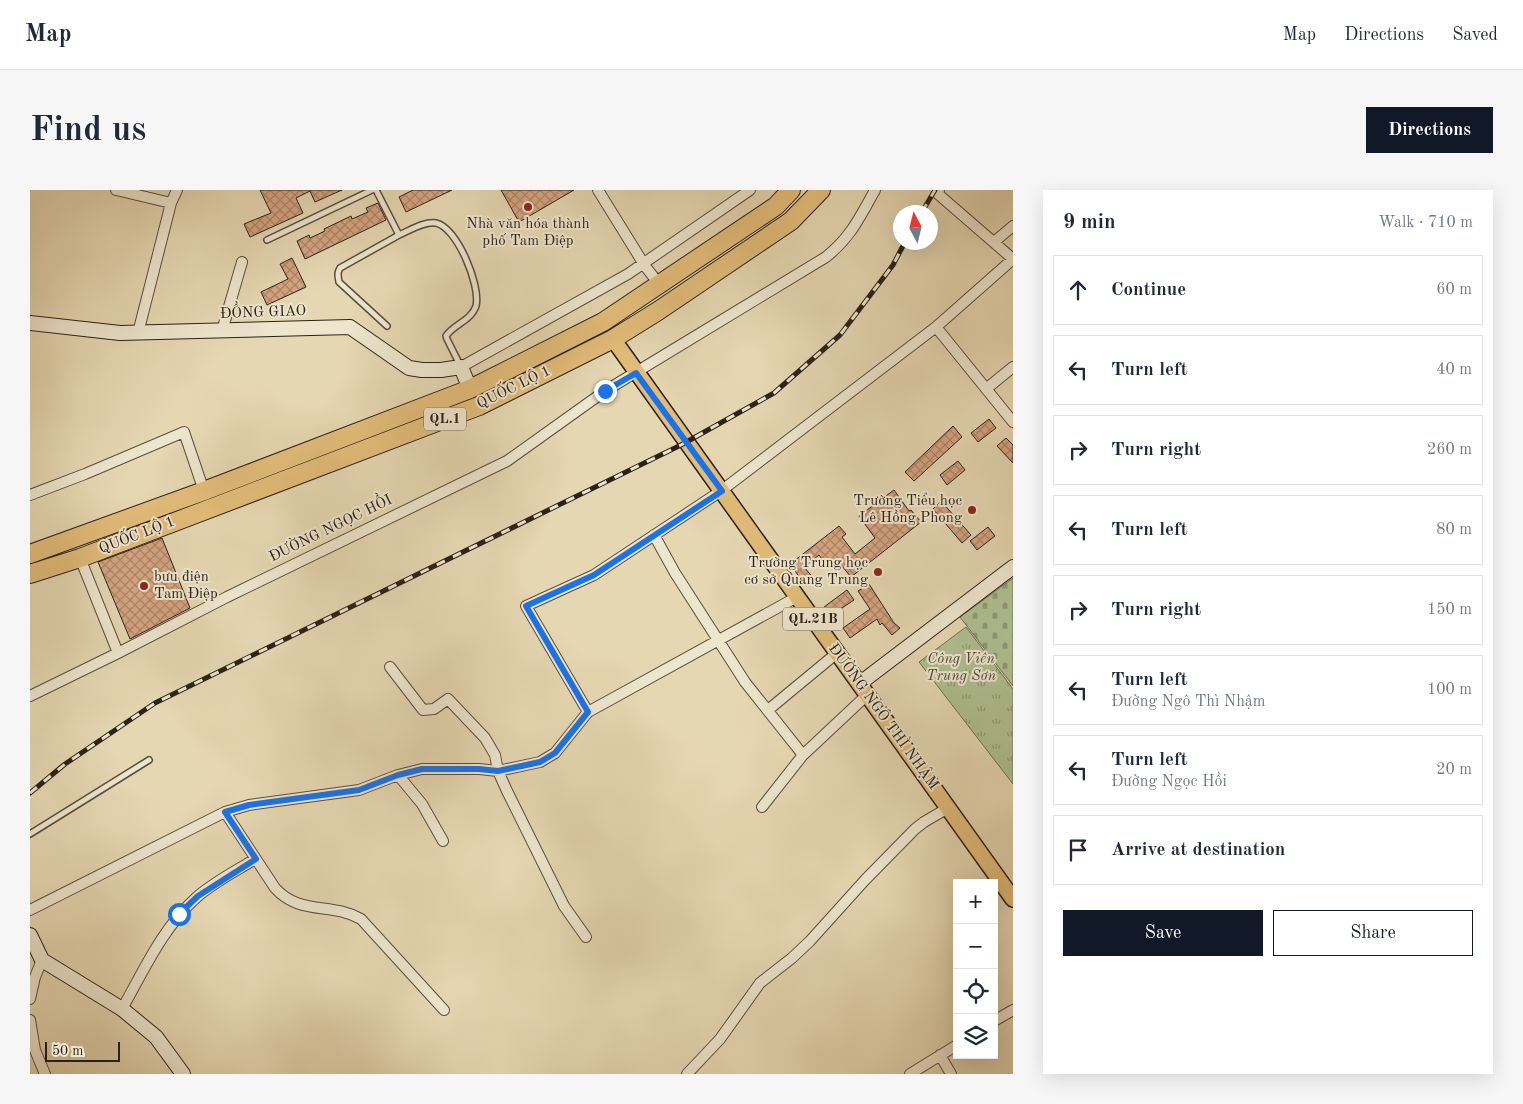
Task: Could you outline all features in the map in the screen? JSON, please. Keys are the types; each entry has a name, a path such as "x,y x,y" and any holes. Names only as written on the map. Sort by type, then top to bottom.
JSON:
{"highway":[{"name":"QUỐC LỘ 1","path":"30,554 204,491 470,389 601,323 776,206 791,190"},
{"name":"QUỐC LỘ 1","path":"30,574 80,558 479,406 613,340 791,221 821,190"},
{"path":"601,323 613,340"}],"main road":[{"name":"ĐỒNG GIAO","path":"30,323 120,333 350,327 409,368 441,370 461,367"},
{"name":"ĐƯỜNG NGÔ THÌ NHẬM","path":"613,340 1013,899"},
{"path":"461,367 470,389"},
{"path":"863,689 1013,567"},
{"path":"30,936 42,960 122,1009 156,1037 184,1074"}],"street":[{"path":"116,190 171,203"},
{"path":"138,333 171,203 177,190"},
{"path":"598,190 644,264 659,284"},
{"path":"461,367 628,274 750,190"},
{"name":"ĐƯỜNG NGỌC HỒI","path":"30,696 227,596 507,461 605,391 826,257 841,245 852,231 875,190"},
{"path":"588,712 526,606 594,575 722,491 936,327 1013,259 938,192"},
{"path":"994,242 1013,226"},
{"path":"222,330 242,262"},
{"path":"936,327 1013,422"},
{"path":"986,389 1013,367"},
{"path":"30,495 184,432 204,491"},
{"path":"654,536 675,573 745,682 803,755"},
{"path":"80,558 118,653"},
{"path":"30,910 225,812 249,805 359,790 398,775 422,769 498,771 540,762 555,753 588,712 798,597"},
{"path":"768,710 837,653"},
{"path":"390,667 423,710 434,709 448,699 485,738 495,755 498,771 564,906 586,937"},
{"path":"762,807 803,755 863,689"},
{"path":"398,775 422,804 443,841"},
{"path":"687,1074 720,1039 760,983 810,941 865,880 915,829 948,808"},
{"path":"225,812 275,888 283,897 306,907 338,910 361,919 444,1010"},
{"path":"122,1009 165,932 179,914 198,896 256,859"},
{"path":"30,1000 35,977 42,960"},
{"path":"998,1019 1013,1010"},
{"path":"30,1020 36,1050 45,1074"},
{"path":"910,1074 953,1047"},
{"path":"940,1055 951,1074"}],"lane":[{"path":"267,240 372,190"},
{"path":"376,190 399,236"},
{"path":"387,326 339,282 338,271 340,268 399,236 428,223 436,223 443,226 453,236 473,275 476,304 473,313 446,336 461,367"},
{"path":"30,834 149,760"}],"green space":[{"path":"1013,578 1013,686 960,617"},
{"name":"Công Viên Trung Sơn","path":"966,627 1013,689 1013,784 919,662"}],"building":[{"path":"260,190 342,190 315,202 310,191 296,198 303,213 250,237 244,224 271,213"},
{"path":"413,190 452,190 406,212 399,197"},
{"name":"Nhà văn hóa thành phố Tam Điệp","path":"501,190 574,190 519,222"},
{"path":"378,203 386,220 305,259 297,241 309,235 310,238 351,216 352,219 368,212 366,208"},
{"path":"292,258 306,287 267,305 261,292 288,279 280,264"},
{"path":"989,419 996,428 978,442 971,433"},
{"path":"953,426 962,437 914,481 905,472"},
{"path":"1006,438 1013,445 1013,463 997,446"},
{"path":"958,461 965,470 947,485 940,475"},
{"path":"894,490 909,511 911,510 921,522 851,577 837,560 828,567 819,555 804,567 814,579 806,586 790,564 839,526 846,534 842,537 855,554 875,538 859,516"},
{"name":"Trường Tiểu học Lê Hồng Phong","path":"941,501 971,535 962,543 933,509"},
{"path":"988,527 995,536 977,550 970,541"},
{"name":"bưu điện Tam Điệp","path":"162,538 190,608 130,639 98,562"},
{"path":"869,584 894,623 900,628 892,635 882,623 880,625 877,619 850,638 843,628 870,609 858,591"},
{"path":"847,590 854,600 830,616 824,607"}],"railway":[{"path":"926,205 935,190"},
{"path":"30,793 65,764 155,703 681,445 774,393 840,335 893,265 901,250"}],"place":[{"name":"Nhà văn hóa thành phố Tam Điệp","path":"528,207"},
{"name":"Trường Tiểu học Lê Hồng Phong","path":"972,510"},
{"name":"Trường Trung học cơ sở Quang Trung","path":"878,572"},
{"name":"bưu điện Tam Điệp","path":"144,586"}],"route":[{"path":"179,914 198,896 256,859 225,812 249,805 359,790 398,775 422,769 498,771 540,762 555,753 588,712 526,606 594,575 722,491 636,373 605,391"}]}
